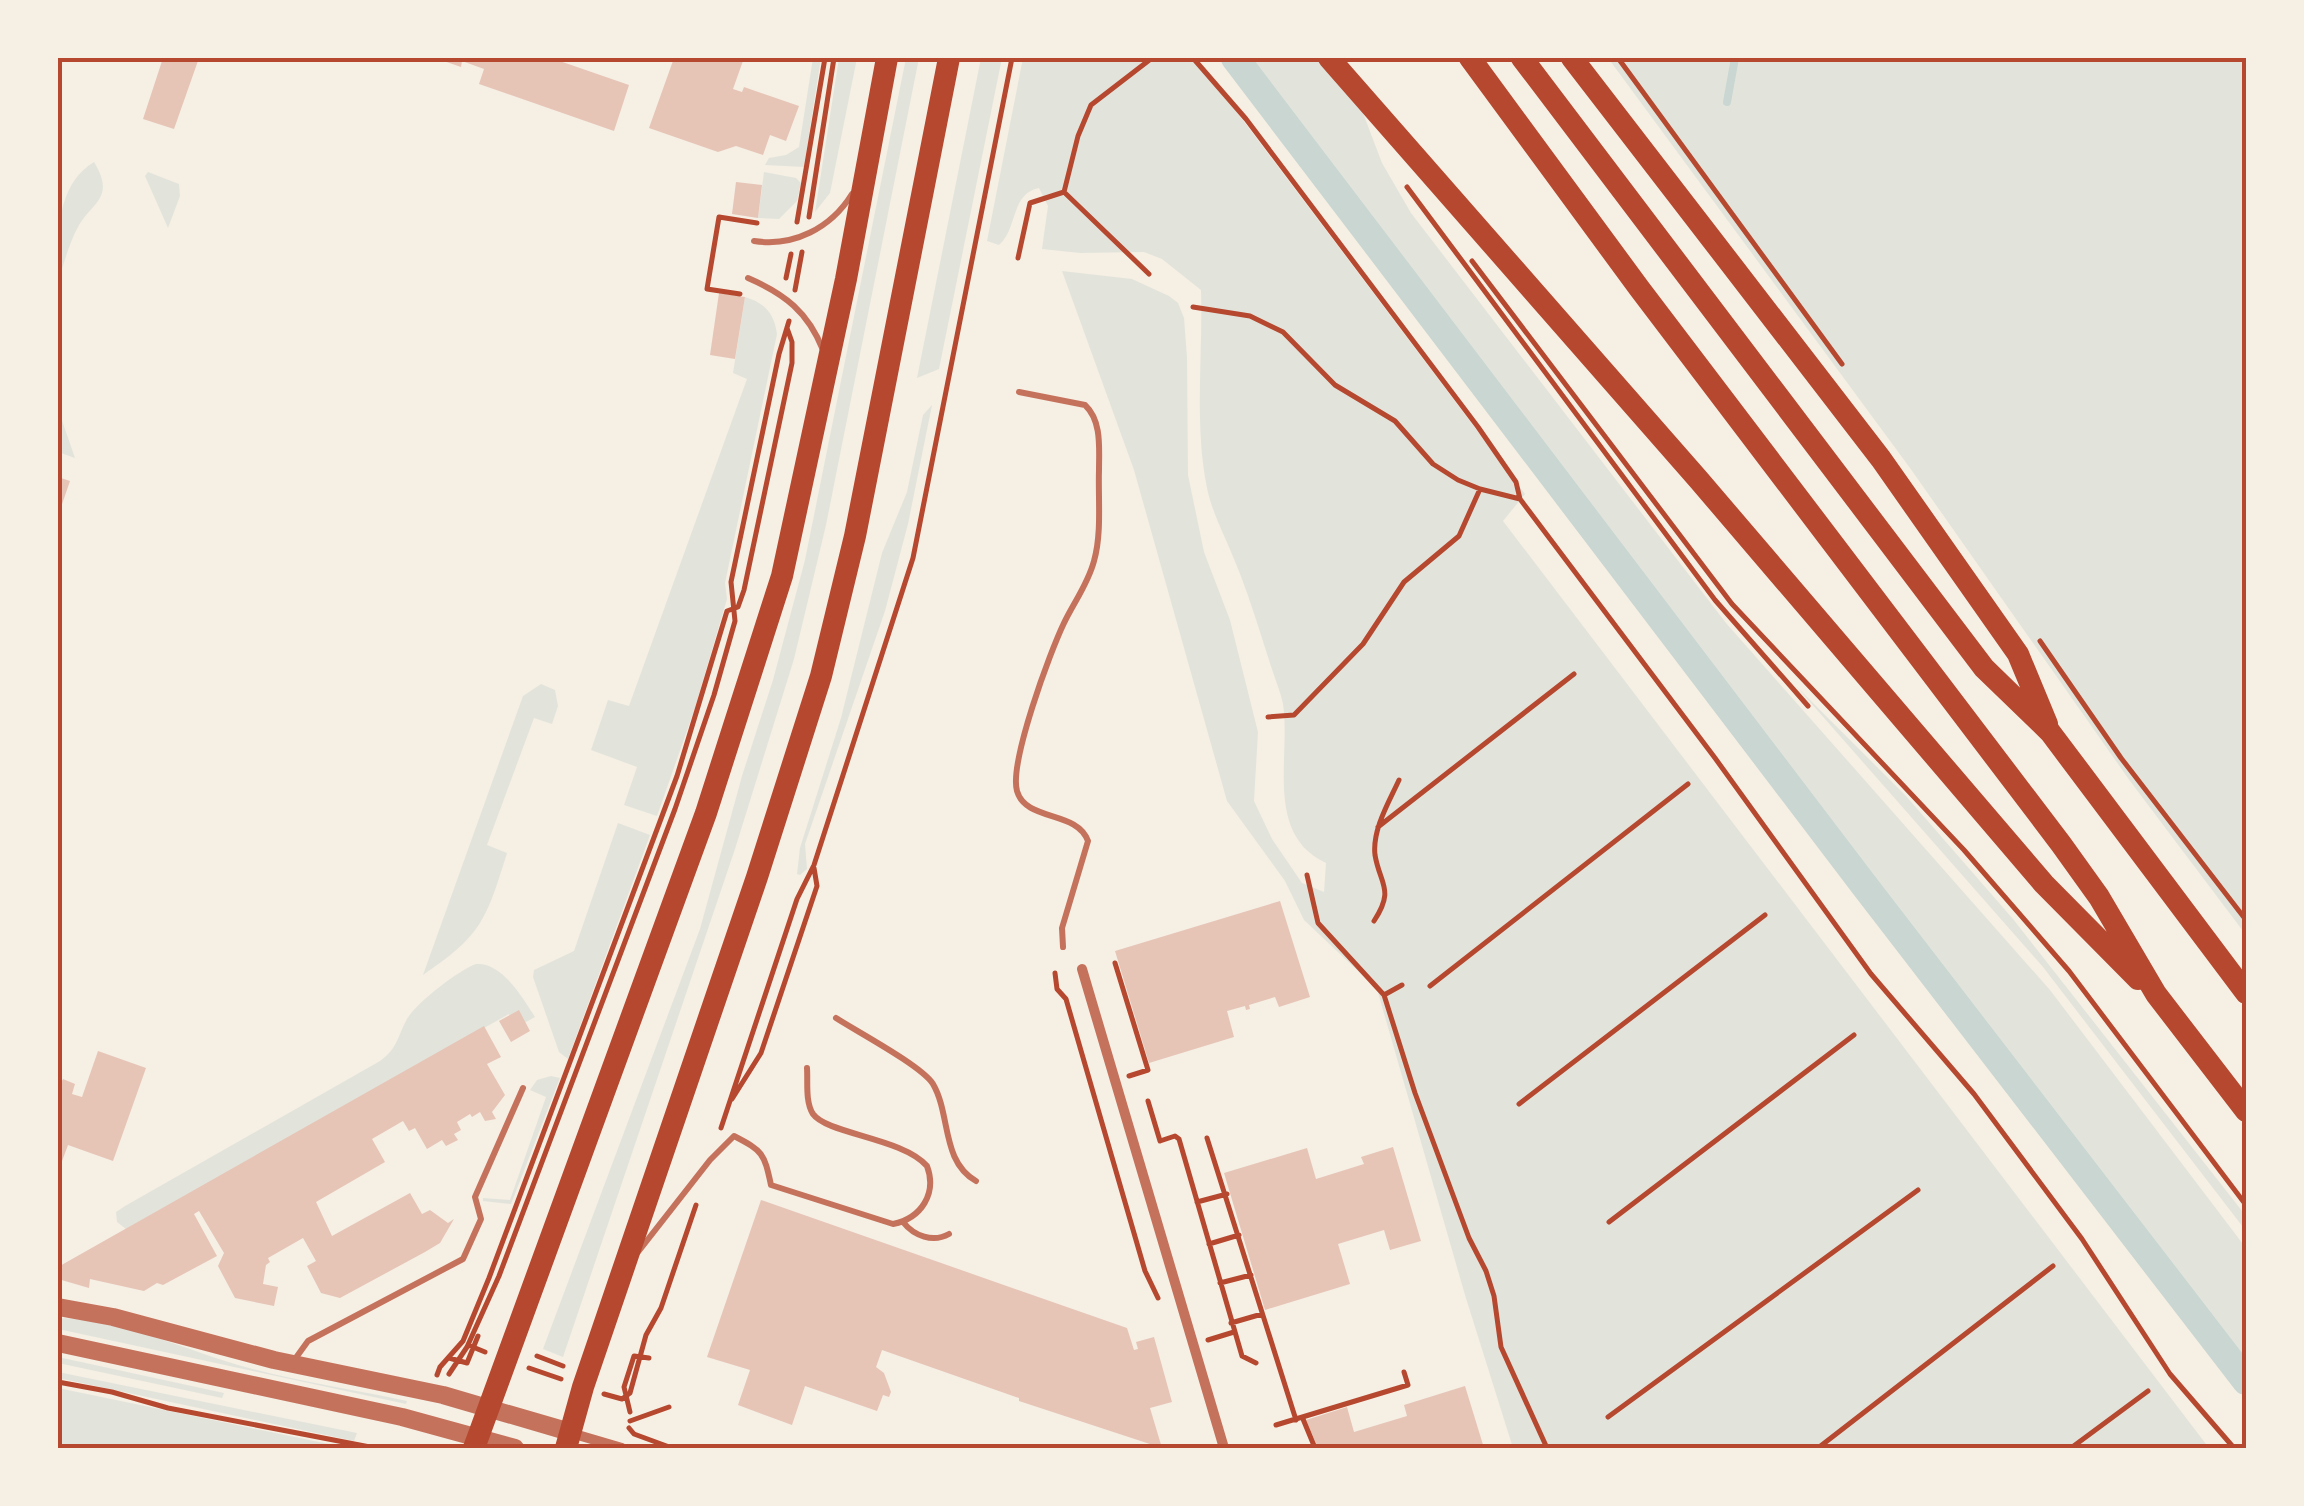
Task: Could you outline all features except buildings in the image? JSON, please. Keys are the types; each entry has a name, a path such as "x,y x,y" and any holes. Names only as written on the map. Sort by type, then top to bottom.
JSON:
{"main road":[{"path":"477,1443 723,764 782,576 888,58"},
{"path":"568,1440 795,765 821,676 855,536 949,58"},
{"path":"1328,58 1698,479 2044,884 2091,935 2156,994"},
{"path":"1470,58 2061,844 2099,897 2156,994 2246,1112"},
{"path":"1522,58 1984,668 2050,732 2246,993"},
{"path":"1572,58 1882,458 2018,654 2050,732"}],"street":[{"path":"1082,969 1224,1448"},
{"path":"58,1307 490,1408 568,1440 622,1448"},
{"path":"58,1343 402,1418 477,1443 515,1448"}],"lane":[{"path":"754,240 773,244 794,240 827,223 852,195 868,156"},
{"path":"748,278 793,302 815,330 828,363"},
{"path":"1018,392 1085,405 1092,411 1099,440 1098,542 1094,562 1054,645 1016,770 1017,793 1024,804 1080,827 1088,841 1062,928 1063,946"},
{"path":"836,1018 926,1076 938,1098 954,1158 963,1172 976,1181"},
{"path":"624,1270 710,1160 734,1136 762,1154 771,1184 882,1222 903,1222 917,1212 929,1196 927,1166 910,1151 820,1121 809,1103 807,1068"},
{"path":"292,1364 308,1342 463,1259 481,1219 475,1198 523,1088"},
{"path":"903,1222 918,1235 936,1239 949,1234"}],"path":[{"path":"795,221 825,58"},
{"path":"808,220 834,58"},
{"path":"814,865 817,886 761,1052 727,1107 797,899 814,865 913,558 1012,58"},
{"path":"1064,192 1078,136 1091,104 1152,58"},
{"path":"1193,58 1246,118 1478,427 1516,482 1520,499 1871,974 1974,1094 2082,1239 2170,1374 2234,1448"},
{"path":"1404,180 1412,197 1715,600 1808,706"},
{"path":"1414,180 1422,196 1732,604 2011,904 2069,972 2246,1205"},
{"path":"1018,258 1030,203 1064,192"},
{"path":"1064,192 1149,274"},
{"path":"745,294 707,288 719,218 771,226"},
{"path":"796,285 802,251"},
{"path":"786,278 791,254"},
{"path":"1193,307 1250,316 1284,332 1336,385 1395,420 1433,464 1480,489 1520,499"},
{"path":"448,1378 457,1360 474,1348 475,1335 562,1086 676,776 727,611 738,607 746,582 792,363 792,342 780,316"},
{"path":"436,1380 440,1366 475,1335 675,809 714,695 736,622 731,582 790,318"},
{"path":"1268,716 1294,715 1363,644 1404,582 1459,536 1480,489"},
{"path":"1378,827 1574,674"},
{"path":"1374,921 1385,905 1386,885 1375,854 1378,827 1399,780"},
{"path":"1430,986 1688,784"},
{"path":"1307,875 1318,922 1384,995 1422,1111 1469,1238 1486,1271 1494,1296 1501,1347 1548,1448"},
{"path":"1520,1104 1764,916"},
{"path":"1092,1086 1148,1070 1115,963"},
{"path":"1055,973 1145,1271 1163,1307"},
{"path":"1384,995 1402,984"},
{"path":"1608,1222 1854,1035"},
{"path":"1148,1101 1160,1141 1176,1136 1180,1139 1242,1356 1256,1363"},
{"path":"1207,1138 1263,1314 1300,1419 1315,1448"},
{"path":"1608,1417 1918,1190"},
{"path":"1197,1202 1226,1194"},
{"path":"1209,1244 1239,1234"},
{"path":"1818,1448 2053,1266"},
{"path":"1220,1283 1251,1275"},
{"path":"626,1397 646,1335 662,1308"},
{"path":"1231,1322 1263,1314"},
{"path":"1207,1340 1234,1332"},
{"path":"537,1356 563,1366"},
{"path":"630,1412 624,1387 634,1356 649,1358"},
{"path":"449,1358 457,1360"},
{"path":"532,1369 558,1378"},
{"path":"1276,1426 1408,1386 1404,1372"},
{"path":"58,1382 168,1408 375,1448"},
{"path":"616,1384 624,1387"},
{"path":"2072,1448 2148,1391"},
{"path":"612,1397 626,1397"},
{"path":"670,1408 630,1425 634,1434 672,1448"},
{"path":"361,1447 368,1431"}],"shaded area":[{"path":"813,58 821,58 804,167 765,165 769,158 786,155 799,147"},
{"path":"839,58 857,58 830,193 815,212"},
{"path":"906,58 919,58 826,525 794,659 735,849 563,1357 543,1349 700,929 805,560"},
{"path":"981,58 1002,58 939,369 917,378"},
{"path":"1023,58 1196,58 1525,494 1503,521 2209,1448 1513,1448 1377,989 1304,920 1285,881 1227,801 1134,470 1062,271 1132,279 1178,303 1184,318 1187,357 1188,475 1204,552 1230,620 1258,732 1254,801 1272,839 1302,883 1324,892 1326,863 1307,850 1294,833 1287,814 1282,699 1207,488 1200,415 1201,290 1162,259 1144,252 1042,249 1048,206 1039,188 1023,197 999,245 987,241"},
{"path":"1252,58 1342,58 1382,163 1411,213 1726,623 2050,990 2246,1248 2246,1368 2057,1115 1961,998 1623,553"},
{"path":"1608,58 2246,58 2246,935 2130,781 1910,468"},
{"path":"94,162 103,184 100,199 75,233 58,281 59,231 65,199 81,172"},
{"path":"148,172 179,184 180,196 168,228 145,176"},
{"path":"764,172 796,178 801,183 797,201 779,219 758,218"},
{"path":"745,297 767,310 777,334 725,583 727,599 695,708 657,816 624,805 637,767 591,750 608,700 629,706 747,379 733,373"},
{"path":"932,405 908,524 885,611 805,844 807,869 800,875 800,848 841,718 882,553 907,492 923,415"},
{"path":"58,409 75,458 58,452"},
{"path":"541,684 555,690 558,706 552,724 534,718 487,845 507,853 487,910 470,936 423,975 523,696"},
{"path":"1796,686 1906,796 2013,919 2246,1216 2246,1231 2043,967"},
{"path":"618,823 650,835 568,1059 559,1052 534,970 574,951"},
{"path":"476,964 503,975 535,1017 517,1027 509,1014 126,1229 117,1222 116,1212 125,1206 386,1057 410,1014 448,980"},
{"path":"560,1078 511,1204 483,1201 510,1200 546,1097 530,1090 537,1080"},
{"path":"58,1318 107,1324 249,1368 407,1401 406,1404 58,1329"},
{"path":"58,1357 224,1393 222,1398 58,1363"},
{"path":"58,1372 357,1433 354,1441 58,1378"},
{"path":"58,1388 348,1448 58,1448"}],"waterway":[{"path":"1235,58 2246,1381"},
{"path":"1727,102 1735,58"}]}
